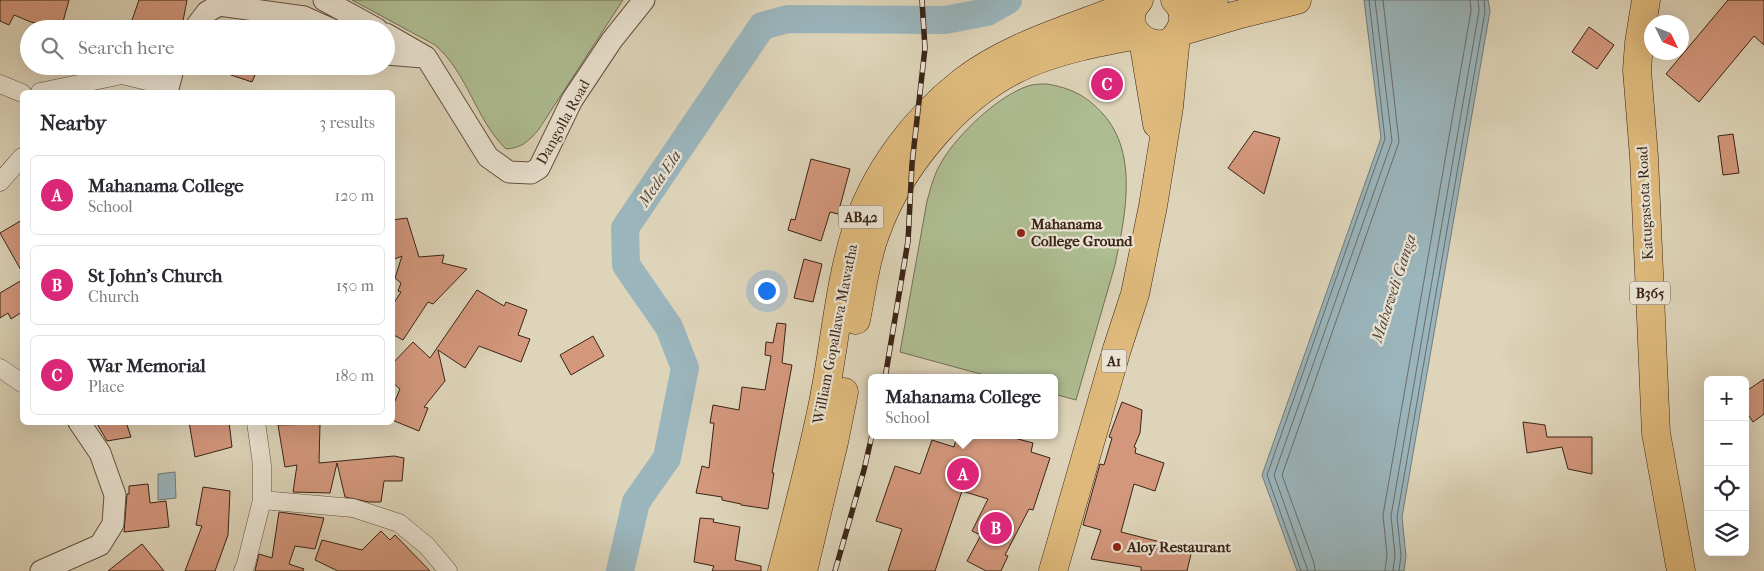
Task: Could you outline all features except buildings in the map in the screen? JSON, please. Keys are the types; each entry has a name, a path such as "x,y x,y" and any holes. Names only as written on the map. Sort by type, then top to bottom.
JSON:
{"main road":[{"path":"1178,34 1183,23 1183,13 1177,2 1214,0"},
{"name":"William Gopallawa Mawatha","path":"803,571 834,442 868,259 875,233 895,189 912,164 947,123 1000,78 1052,54 1104,41 1140,38 1151,44 1160,44 1169,42 1178,34 1237,15 1297,0"},
{"path":"1138,1 1132,13 1132,25 1140,38"},
{"name":"William Gopallawa Mawatha","path":"782,571 824,401 847,263 864,211 873,189 886,167 916,126 932,109 963,82 983,68 1021,47 1138,1"},
{"name":"Katugastota Road","path":"1646,4 1639,44 1637,70 1644,157 1656,434 1682,571"},
{"name":"A1","path":"1052,571 1135,294 1151,215 1178,34"},
{"name":"A1","path":"1140,38 1161,148"}],"street":[{"path":"324,0 361,20"},
{"name":"Dangolla Road","path":"426,57 488,156 509,172 531,174 539,168 572,100 612,40 644,0"},
{"path":"201,20 207,12 219,5 304,17 311,20"},
{"path":"395,39 426,57"},
{"path":"395,55 426,57"},
{"path":"50,90 122,75 170,82"},
{"path":"0,84 20,92"},
{"path":"0,182 20,159"},
{"path":"0,368 20,382"},
{"path":"41,571 100,545 113,524 115,495 100,453 81,425"},
{"path":"243,571 262,500 262,465 256,425"},
{"path":"262,500 353,508 399,523 427,546 448,571"}],"green space":[{"path":"352,0 623,0 539,129 525,143 506,149 486,124 464,82 446,56 435,45 395,23 395,20 389,20"},
{"name":"Mahanama College Ground","path":"1035,84 1047,84 1064,88 1091,102 1103,114 1114,130 1121,148 1125,167 1125,207 1115,265 1076,400 1058,395 1058,374 980,374 900,352 927,201 939,166 958,139 980,117 1004,98"}],"water":[{"name":"Mahaweli Ganga","path":"1364,0 1488,0 1490,11 1402,517 1406,556 1404,571 1297,571 1262,475 1381,138"},
{"path":"175,472 176,498 158,500 158,474"}],"waterway":[{"name":"Meda Ela","path":"620,571 636,502 667,458 685,368 669,327 626,265 625,228 762,26 788,19 945,20 987,12 1008,0"}],"railway":[{"path":"886,374 908,241 912,164 925,48 922,0"},
{"path":"835,571 871,439"}],"place":[{"name":"War Memorial","path":"1107,84"},
{"name":"Mahanama College Ground","path":"1021,233"},
{"name":"Mahanama College","path":"963,474"},
{"name":"St John's Church","path":"996,528"},
{"name":"Aloy Restaurant","path":"1117,547"}]}
